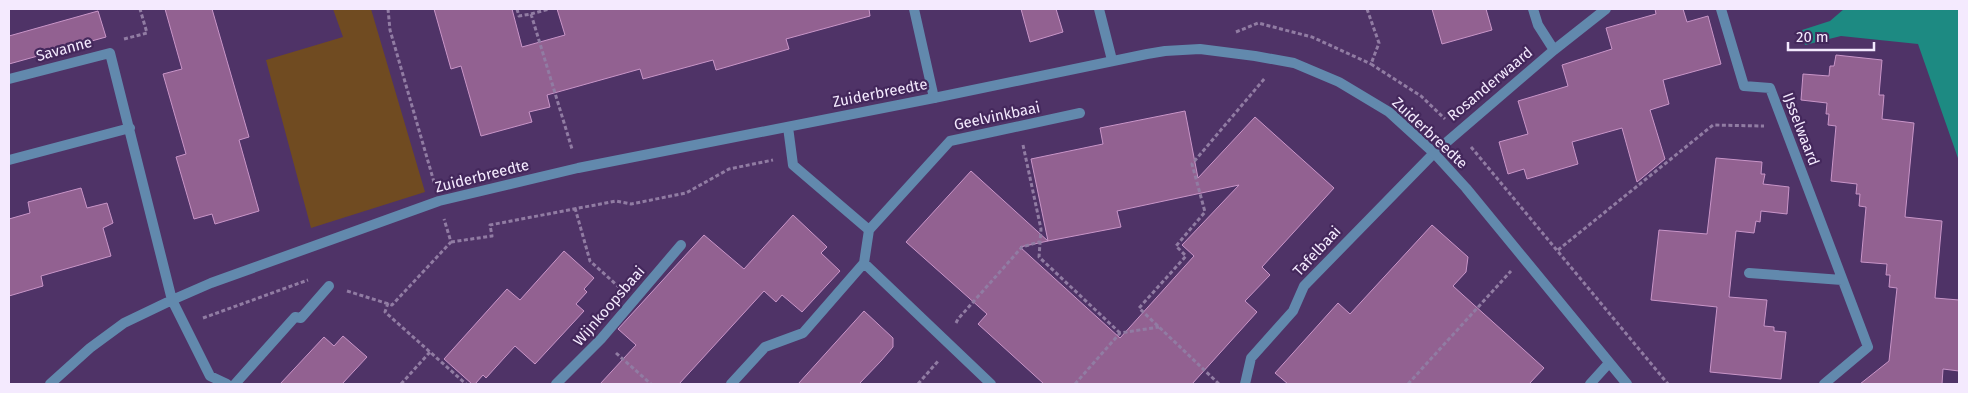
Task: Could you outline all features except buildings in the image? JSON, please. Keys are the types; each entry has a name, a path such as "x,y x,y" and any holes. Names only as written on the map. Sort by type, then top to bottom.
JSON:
{"street":[{"path":"914,9 934,98"},
{"path":"1099,9 1112,60"},
{"name":"Rosanderwaard","path":"1434,153 1554,50 1538,25 1533,9"},
{"path":"1554,50 1606,9"},
{"name":"IJsselwaard","path":"1720,9 1744,86 1770,88 1868,347 1824,384"},
{"name":"Zuiderbreedte","path":"50,384 90,348 124,323 172,300 211,283 439,201 578,168 934,98 1112,60 1165,50 1200,49 1294,63 1330,78 1389,112 1434,153 1466,188 1627,384"},
{"name":"Savanne","path":"9,79 110,53 172,300"},
{"name":"Geelvinkbaai","path":"870,230 950,141 1080,113"},
{"path":"731,384 765,347 803,332 864,263 870,230 793,165 788,127"},
{"path":"9,160 130,128"},
{"name":"Tafelbaai","path":"1245,384 1251,358 1293,311 1304,286 1434,153"},
{"name":"Wijnkoopsbaai","path":"556,384 601,339 681,245"},
{"path":"864,263 991,384"},
{"path":"1748,273 1842,280"},
{"path":"235,384 295,317 301,318 329,286"},
{"path":"172,300 207,380 227,384"},
{"path":"1590,384 1609,363"}],"path":[{"path":"110,53 117,41 147,33 140,9"},
{"path":"388,9 390,30 439,201"},
{"path":"517,9 519,16 549,9"},
{"path":"1367,9 1379,43 1371,64 1421,96 1458,131 1668,384"},
{"path":"531,14 578,168"},
{"path":"1219,384 1139,308 1186,256 1176,246 1205,212 1192,164 1280,60"},
{"path":"1558,250 1713,125 1784,127"},
{"path":"1019,127 1041,229 1039,257 1120,333"},
{"path":"451,242 492,236 490,225 616,201 631,204 686,193 728,169 792,157"},
{"path":"575,208 590,261 634,301"},
{"path":"918,384 950,344 958,320 1022,247 1040,242"},
{"path":"1408,384 1523,258"},
{"path":"388,304 385,312 466,384"},
{"path":"1074,384 1120,333 1159,327"},
{"path":"601,339 651,384"},
{"path":"401,384 430,352"}],"shaded area":[{"path":"333,9 371,9 425,192 311,228 266,60 343,37"},
{"path":"1844,9 1959,9 1959,161 1918,44 1841,36 1805,45 1802,30 1830,21"}]}
